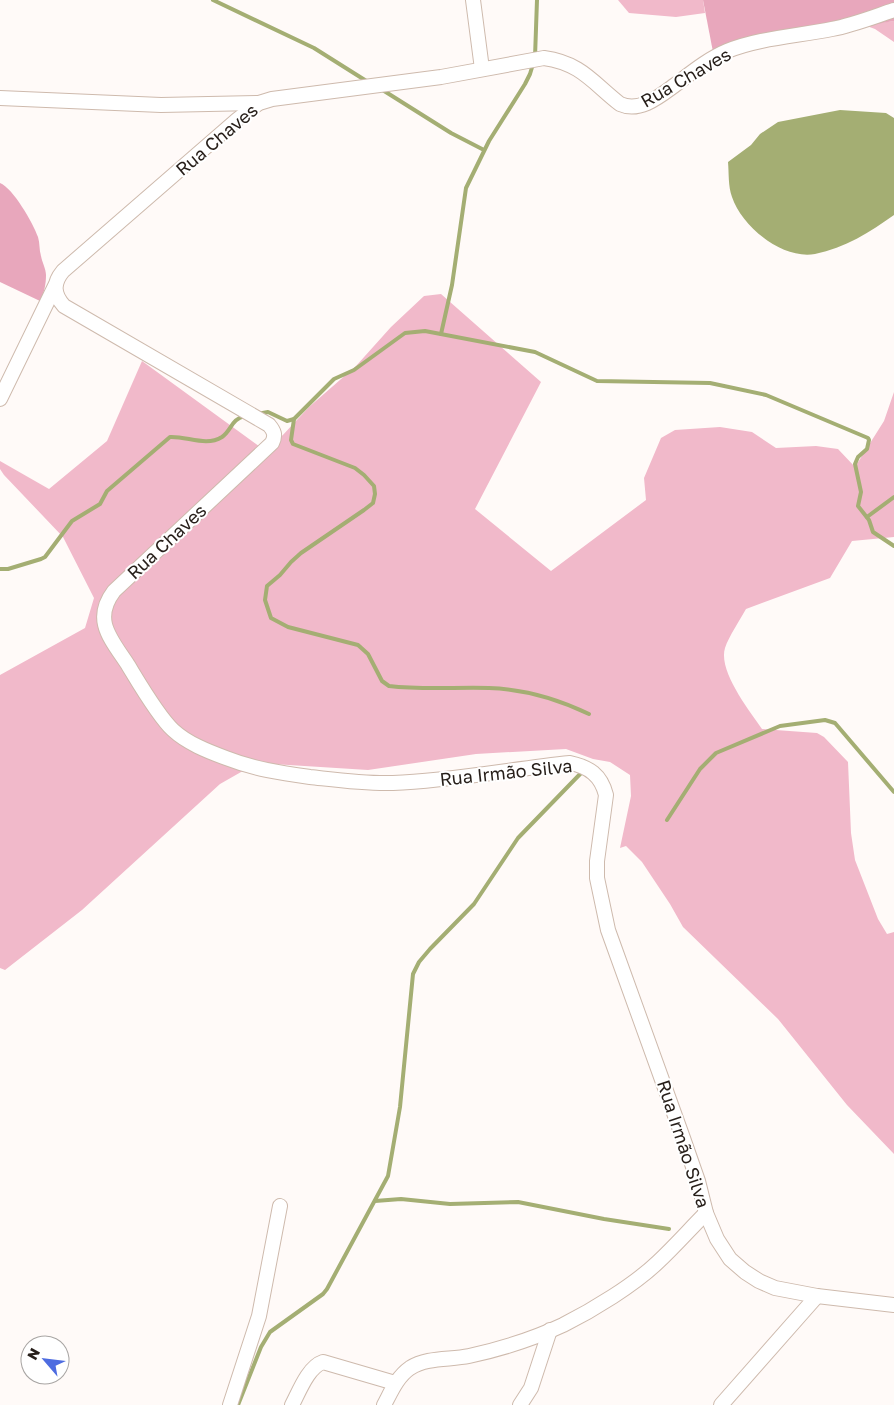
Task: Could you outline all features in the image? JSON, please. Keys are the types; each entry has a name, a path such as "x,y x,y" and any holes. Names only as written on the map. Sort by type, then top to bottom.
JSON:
{"street":[{"path":"473,0 482,69"},
{"name":"Rua Chaves","path":"107,603 114,591 272,443 275,438 269,425 64,306 59,300 54,286 63,271 238,119 259,103 272,99 440,77 544,58 572,65 585,73 620,104 634,107 661,95 703,64 727,51 758,42 833,29 894,10"},
{"path":"0,98 161,105 259,103"},
{"path":"0,399 54,286"},
{"name":"Rua Irmão Silva","path":"107,603 103,618 108,633 157,710 172,730 189,742 250,768 267,772 336,780 392,783 425,781 570,763 583,766 592,771 604,787 606,795 597,860 597,878 608,930 684,1138 706,1213 717,1239 730,1259 745,1272 775,1288 817,1296 894,1305"},
{"path":"230,1405 258,1316 280,1206"},
{"path":"384,1405 395,1383 403,1374 420,1363 467,1356 504,1347 550,1330 596,1306 635,1281 657,1263 706,1213"},
{"path":"721,1405 817,1296"},
{"path":"520,1405 531,1388 550,1330"},
{"path":"292,1405 310,1373 316,1365 323,1362 395,1383"}],"shaded area":[{"path":"618,0 703,0 705,13 676,17 629,13"},
{"path":"703,0 894,0 894,21 713,52"},
{"path":"894,21 894,42 875,29 864,25"},
{"path":"840,110 886,113 894,118 894,215 847,244 837,248 803,255 777,247 754,230 737,208 729,184 728,162 751,145 760,134 778,122"},
{"path":"0,183 16,199 32,223 38,237 40,254 46,275 43,295 40,301 0,282"},
{"path":"441,294 541,382 475,509 551,571 646,500 644,478 661,438 675,430 720,427 752,432 776,448 816,446 838,449 855,467 884,421 894,392 894,537 852,541 830,578 746,609 727,643 724,657 730,679 762,729 817,733 824,737 848,762 851,833 855,860 878,919 887,934 894,932 894,1154 847,1105 778,1019 683,927 642,862 626,846 620,848 631,796 630,775 610,762 593,759 566,749 476,754 368,770 257,763 220,784 82,910 5,970 0,968 0,675 85,628 94,598 63,537 4,475 0,469 0,461 49,489 107,441 142,361 267,452 309,407 356,366 391,327 424,296"}],"waterway":[{"path":"213,0 314,48 368,82"},
{"path":"535,57 537,0"},
{"path":"441,334 452,285 466,188 489,141 525,84 533,64"},
{"path":"381,89 451,133 484,150"},
{"path":"257,414 268,412 287,421 294,419 334,379 354,370 405,333 425,331 535,352 597,381 710,383 766,395 868,438 867,449 858,457 855,464 861,492 858,506 869,520 873,532 894,546"},
{"path":"0,569 8,569 45,557 72,521 100,504 107,491 170,437 203,441 216,440 222,437 240,417 245,416"},
{"path":"294,419 291,440 293,444 355,468 374,486 375,494 373,503 301,553 267,586 265,600 271,618 288,627 358,645 368,654 382,681 389,686 515,690 553,699 589,714"},
{"path":"867,517 894,497"},
{"path":"667,820 700,769 716,753 780,726 825,720 835,723 894,792"},
{"path":"238,1405 261,1347 270,1332 323,1294 327,1289 388,1176 400,1107 413,974 419,962 474,904 518,838 583,771"},
{"path":"375,1201 401,1199 450,1204 518,1202 604,1219 669,1229"}]}
